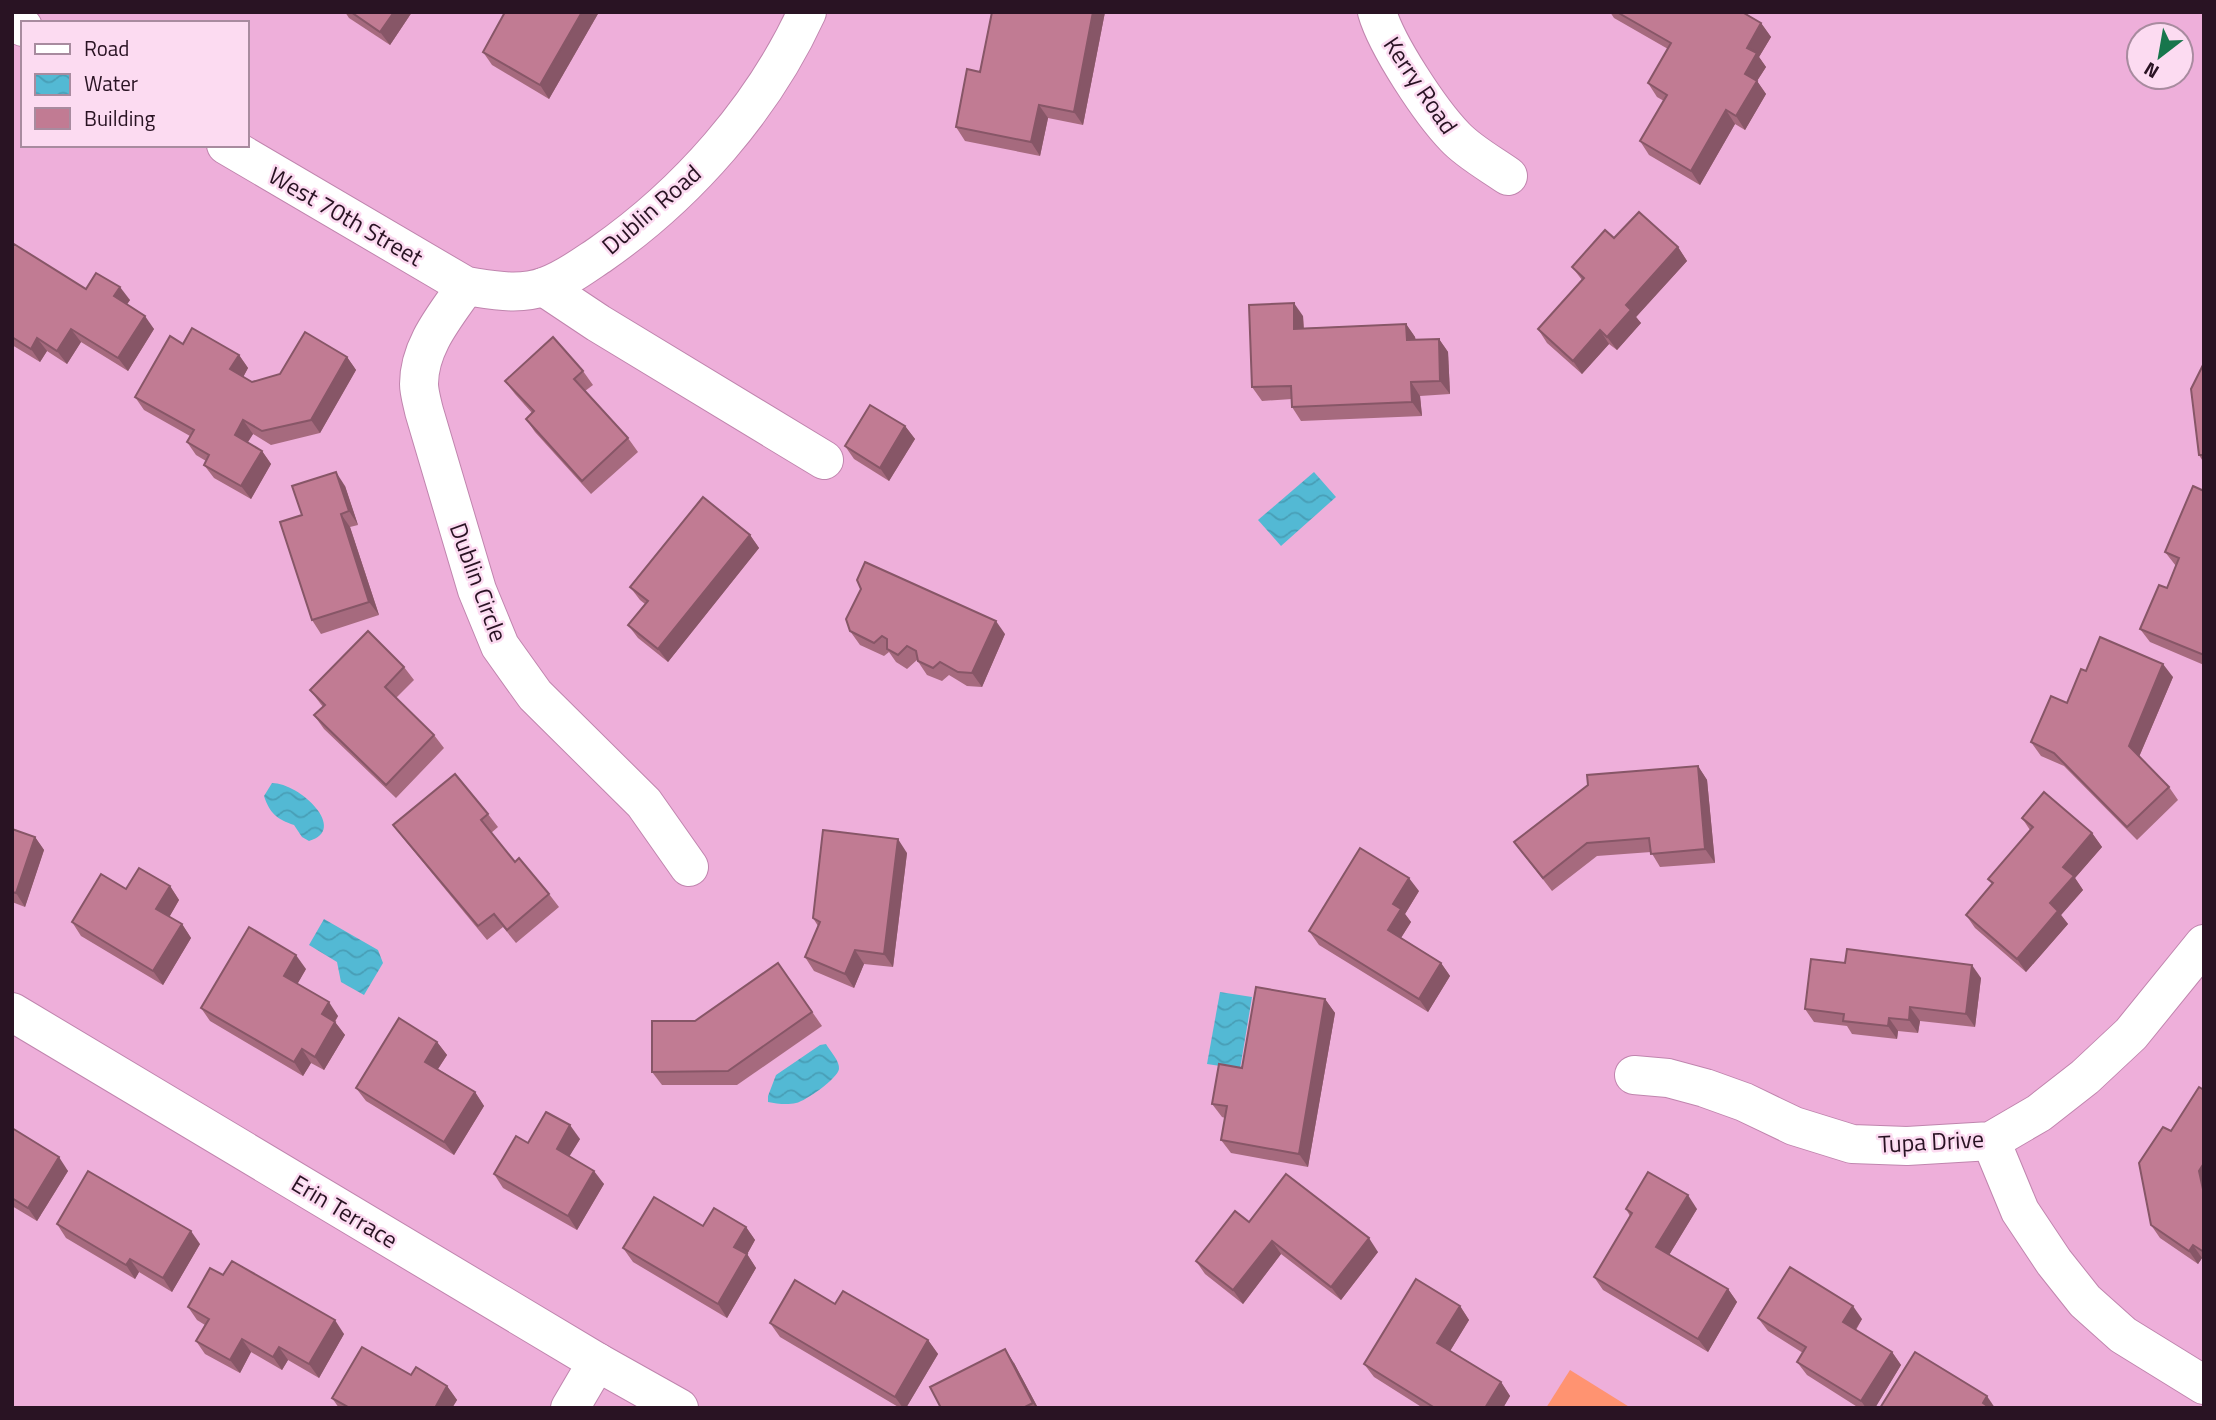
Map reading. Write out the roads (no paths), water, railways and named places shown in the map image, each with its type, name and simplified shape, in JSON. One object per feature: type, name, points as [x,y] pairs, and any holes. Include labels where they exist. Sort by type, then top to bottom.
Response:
[{"type":"street","name":"Dublin Road","points":[[467,286],[509,293],[544,287],[570,275],[631,233],[693,177],[761,94],[807,12]]},
{"type":"street","name":"Kerry Road","points":[[1377,12],[1380,25],[1414,82],[1456,138],[1508,176]]},
{"type":"street","name":"West 70th Street","points":[[229,147],[467,286]]},
{"type":"street","name":"Dublin Circle","points":[[467,286],[433,334],[423,359],[419,385],[424,411],[477,590],[500,646],[535,695],[644,803],[689,867]]},
{"type":"street","points":[[544,287],[824,460]]},
{"type":"street","name":"Tupa Drive","points":[[1634,1075],[1668,1077],[1705,1088],[1744,1102],[1794,1126],[1852,1144],[1907,1146],[1991,1141],[2039,1114],[2085,1077],[2131,1034],[2204,944]]},
{"type":"street","name":"Erin Terrace","points":[[12,1012],[597,1362],[679,1408]]},
{"type":"street","points":[[1991,1141],[2020,1211],[2054,1262],[2085,1301],[2123,1335],[2204,1385]]},
{"type":"street","points":[[570,1408],[597,1362]]},
{"type":"water","points":[[1314,472],[1336,497],[1281,546],[1258,520]]},
{"type":"water","points":[[272,783],[283,785],[307,798],[322,818],[324,827],[320,835],[309,841],[302,837],[294,825],[272,812],[264,796]]},
{"type":"water","points":[[324,919],[378,950],[383,963],[364,995],[341,982],[337,962],[309,945]]},
{"type":"water","points":[[1220,992],[1252,997],[1240,1069],[1207,1064]]},
{"type":"water","points":[[826,1044],[839,1066],[833,1078],[821,1089],[793,1104],[768,1102],[776,1075],[820,1045]]}]
